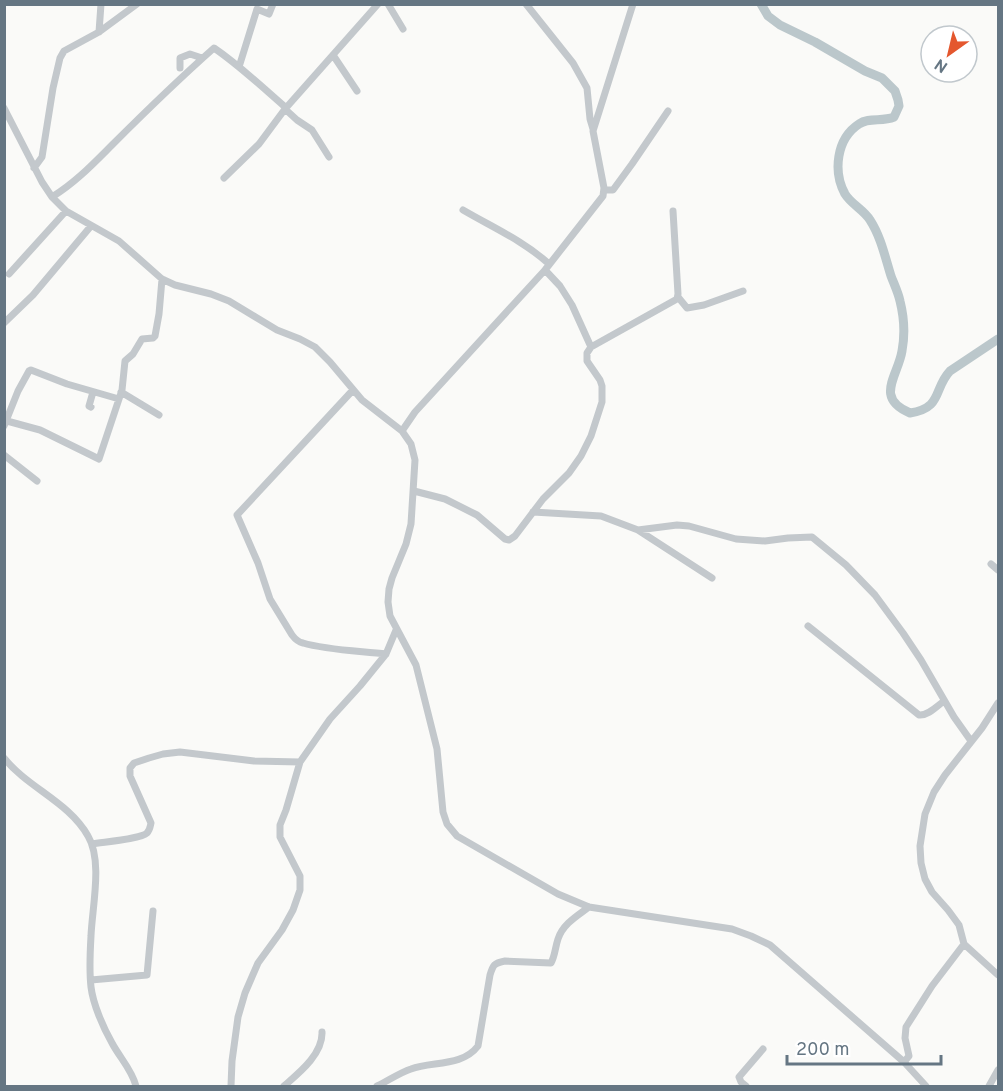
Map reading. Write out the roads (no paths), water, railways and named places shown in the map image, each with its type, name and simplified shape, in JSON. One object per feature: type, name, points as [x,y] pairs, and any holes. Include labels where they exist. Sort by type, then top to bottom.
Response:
[{"type":"street","points":[[99,32],[101,4]]},
{"type":"street","points":[[34,168],[42,157],[53,88],[60,58],[64,51],[99,32],[137,4]]},
{"type":"street","points":[[238,67],[257,9],[269,14],[273,4]]},
{"type":"street","points":[[224,178],[259,144],[285,109],[378,4]]},
{"type":"street","points":[[388,4],[404,29]]},
{"type":"street","points":[[402,431],[415,412],[547,267],[603,196],[604,190],[590,119],[587,88],[573,63],[526,4]]},
{"type":"street","points":[[593,131],[633,4]]},
{"type":"street","points":[[52,197],[70,186],[94,164],[150,107],[214,48],[284,106],[297,120],[312,130],[329,157]]},
{"type":"street","points":[[180,68],[180,57],[190,54],[202,58]]},
{"type":"street","points":[[333,55],[357,91]]},
{"type":"street","points":[[4,108],[34,168],[52,197],[66,211],[124,245],[162,279],[229,301],[277,330],[315,347],[362,400],[402,431],[411,444],[415,460],[411,524],[389,590],[388,602],[390,616],[396,630],[416,665],[437,749],[443,812],[447,824],[457,836],[558,894],[589,907],[732,929],[770,945],[904,1062],[926,1086]]},
{"type":"street","points":[[604,190],[613,190],[669,111]]},
{"type":"street","points":[[463,210],[538,254],[566,296],[591,347]]},
{"type":"street","points":[[9,274],[66,211]]},
{"type":"street","points":[[673,211],[678,297],[687,308],[704,305],[743,291]]},
{"type":"street","points":[[4,323],[33,295],[91,226]]},
{"type":"street","points":[[159,415],[120,396],[93,392],[30,370],[18,391],[6,424],[40,430],[99,459],[120,396],[125,361],[134,354],[142,339],[155,336],[162,279]]},
{"type":"street","points":[[414,491],[445,500],[477,515],[508,540],[515,536],[543,499],[569,473],[591,436],[602,402],[602,386],[587,361],[586,357],[591,347],[673,302],[678,297]]},
{"type":"street","points":[[353,390],[237,515],[258,562],[270,599],[291,635],[303,643],[386,654]]},
{"type":"street","points":[[91,407],[89,406],[93,392]]},
{"type":"street","points":[[4,455],[37,481]]},
{"type":"street","points":[[533,512],[601,516],[638,530],[712,578]]},
{"type":"street","points":[[638,530],[677,525],[736,539],[765,541],[788,537],[813,537],[846,565],[875,595],[909,642],[971,741]]},
{"type":"street","points":[[991,564],[999,570]]},
{"type":"street","points":[[808,626],[919,715],[927,714],[944,701]]},
{"type":"street","points":[[231,1086],[238,1017],[245,993],[258,963],[282,930],[293,910],[300,890],[300,876],[280,837],[280,825],[300,762],[334,713],[386,654],[396,630]]},
{"type":"street","points":[[999,703],[934,792],[925,814],[920,846],[925,879],[932,892],[959,925],[964,944],[999,975]]},
{"type":"street","points":[[92,844],[134,838],[145,835],[149,830],[151,823],[130,776],[130,768],[135,763],[163,754],[180,752],[254,761],[300,762]]},
{"type":"street","points":[[4,758],[19,774],[70,814],[92,844],[95,856],[91,936],[92,989],[101,1021],[112,1043],[132,1073],[136,1086]]},
{"type":"street","points":[[377,1086],[412,1068],[450,1061],[468,1056],[474,1051],[477,1046],[493,966],[505,961],[551,963],[563,927],[589,907]]},
{"type":"street","points":[[91,980],[147,975],[153,911]]},
{"type":"street","points":[[904,1062],[909,1056],[905,1038],[906,1027],[932,986],[964,944]]},
{"type":"street","points":[[284,1086],[309,1064],[316,1053],[322,1032]]},
{"type":"street","points":[[746,1086],[739,1077],[763,1049]]},
{"type":"street","points":[[989,1086],[999,1070]]},
{"type":"waterway","points":[[761,4],[768,16],[780,25],[882,78],[895,91],[899,106],[894,117],[863,122],[851,130],[841,147],[838,166],[845,194],[867,216],[877,233],[900,301],[904,339],[891,386],[893,400],[899,407],[910,413],[928,407],[950,371],[998,339]]}]
